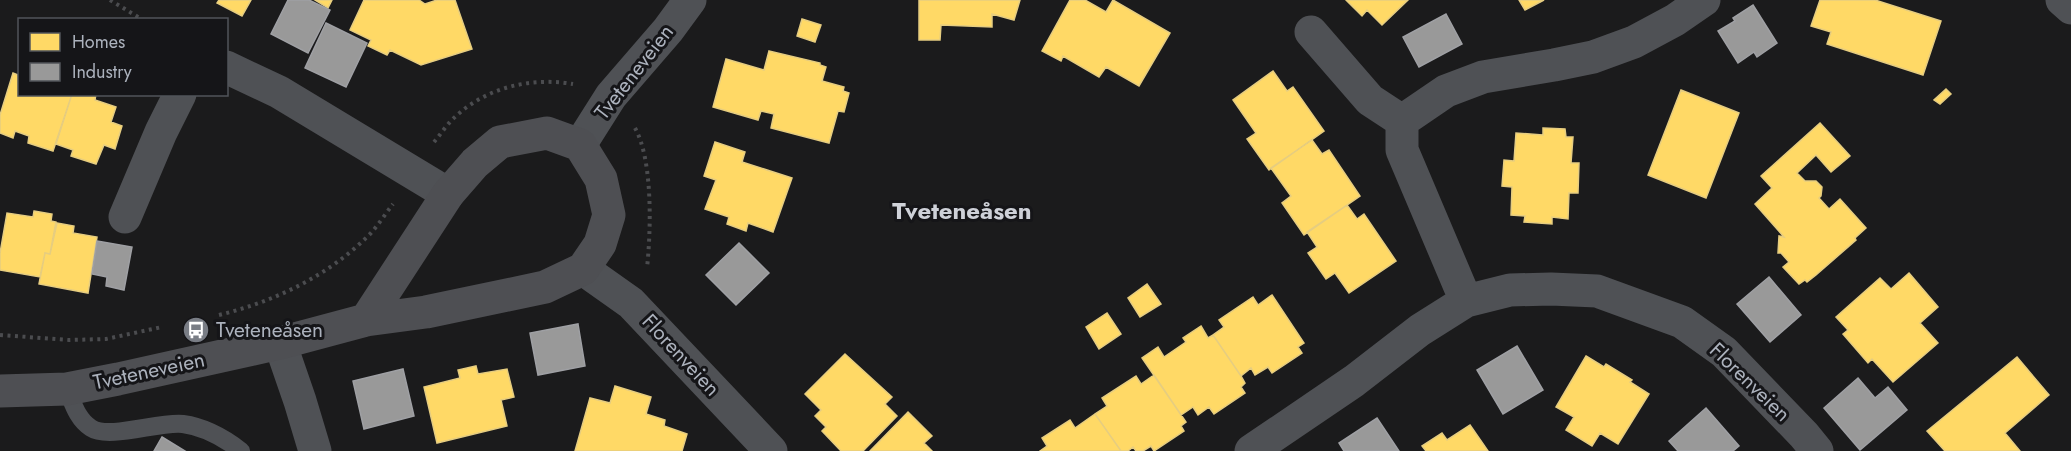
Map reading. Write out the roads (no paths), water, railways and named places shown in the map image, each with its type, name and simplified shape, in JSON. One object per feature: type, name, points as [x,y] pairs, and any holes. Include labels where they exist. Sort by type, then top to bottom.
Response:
[{"type":"street","name":"Tveteneveien","points":[[580,145],[611,96],[668,30],[690,0]]},
{"type":"street","points":[[1402,121],[1446,91],[1483,77],[1593,57],[1634,42],[1675,20],[1704,0]]},
{"type":"street","points":[[2062,0],[2071,8]]},
{"type":"street","points":[[1311,32],[1370,100],[1402,121]]},
{"type":"street","points":[[228,68],[279,92],[448,194]]},
{"type":"street","points":[[125,217],[179,96]]},
{"type":"street","points":[[1402,121],[1402,150],[1466,301]]},
{"type":"street","points":[[366,320],[448,194],[475,163],[500,142],[547,133],[580,145],[601,179],[609,215],[600,244],[583,269]]},
{"type":"street","name":"Tveteneveien","points":[[0,391],[67,388],[280,343],[366,320],[426,312],[545,287],[583,269]]},
{"type":"street","name":"Florenveien","points":[[583,269],[631,303],[771,451]]},
{"type":"street","name":"Florenveien","points":[[1251,451],[1354,381],[1420,330],[1466,301],[1510,290],[1597,291],[1682,322],[1724,352],[1817,451]]},
{"type":"street","points":[[280,343],[315,451]]},
{"type":"lane","points":[[67,388],[80,418],[92,429],[111,432],[180,424],[204,429],[227,440],[241,451]]},
{"type":"place","name":"Tveteneåsen","points":[[196,330]]},
{"type":"district","name":"Tveteneåsen","points":[[962,210]]}]
